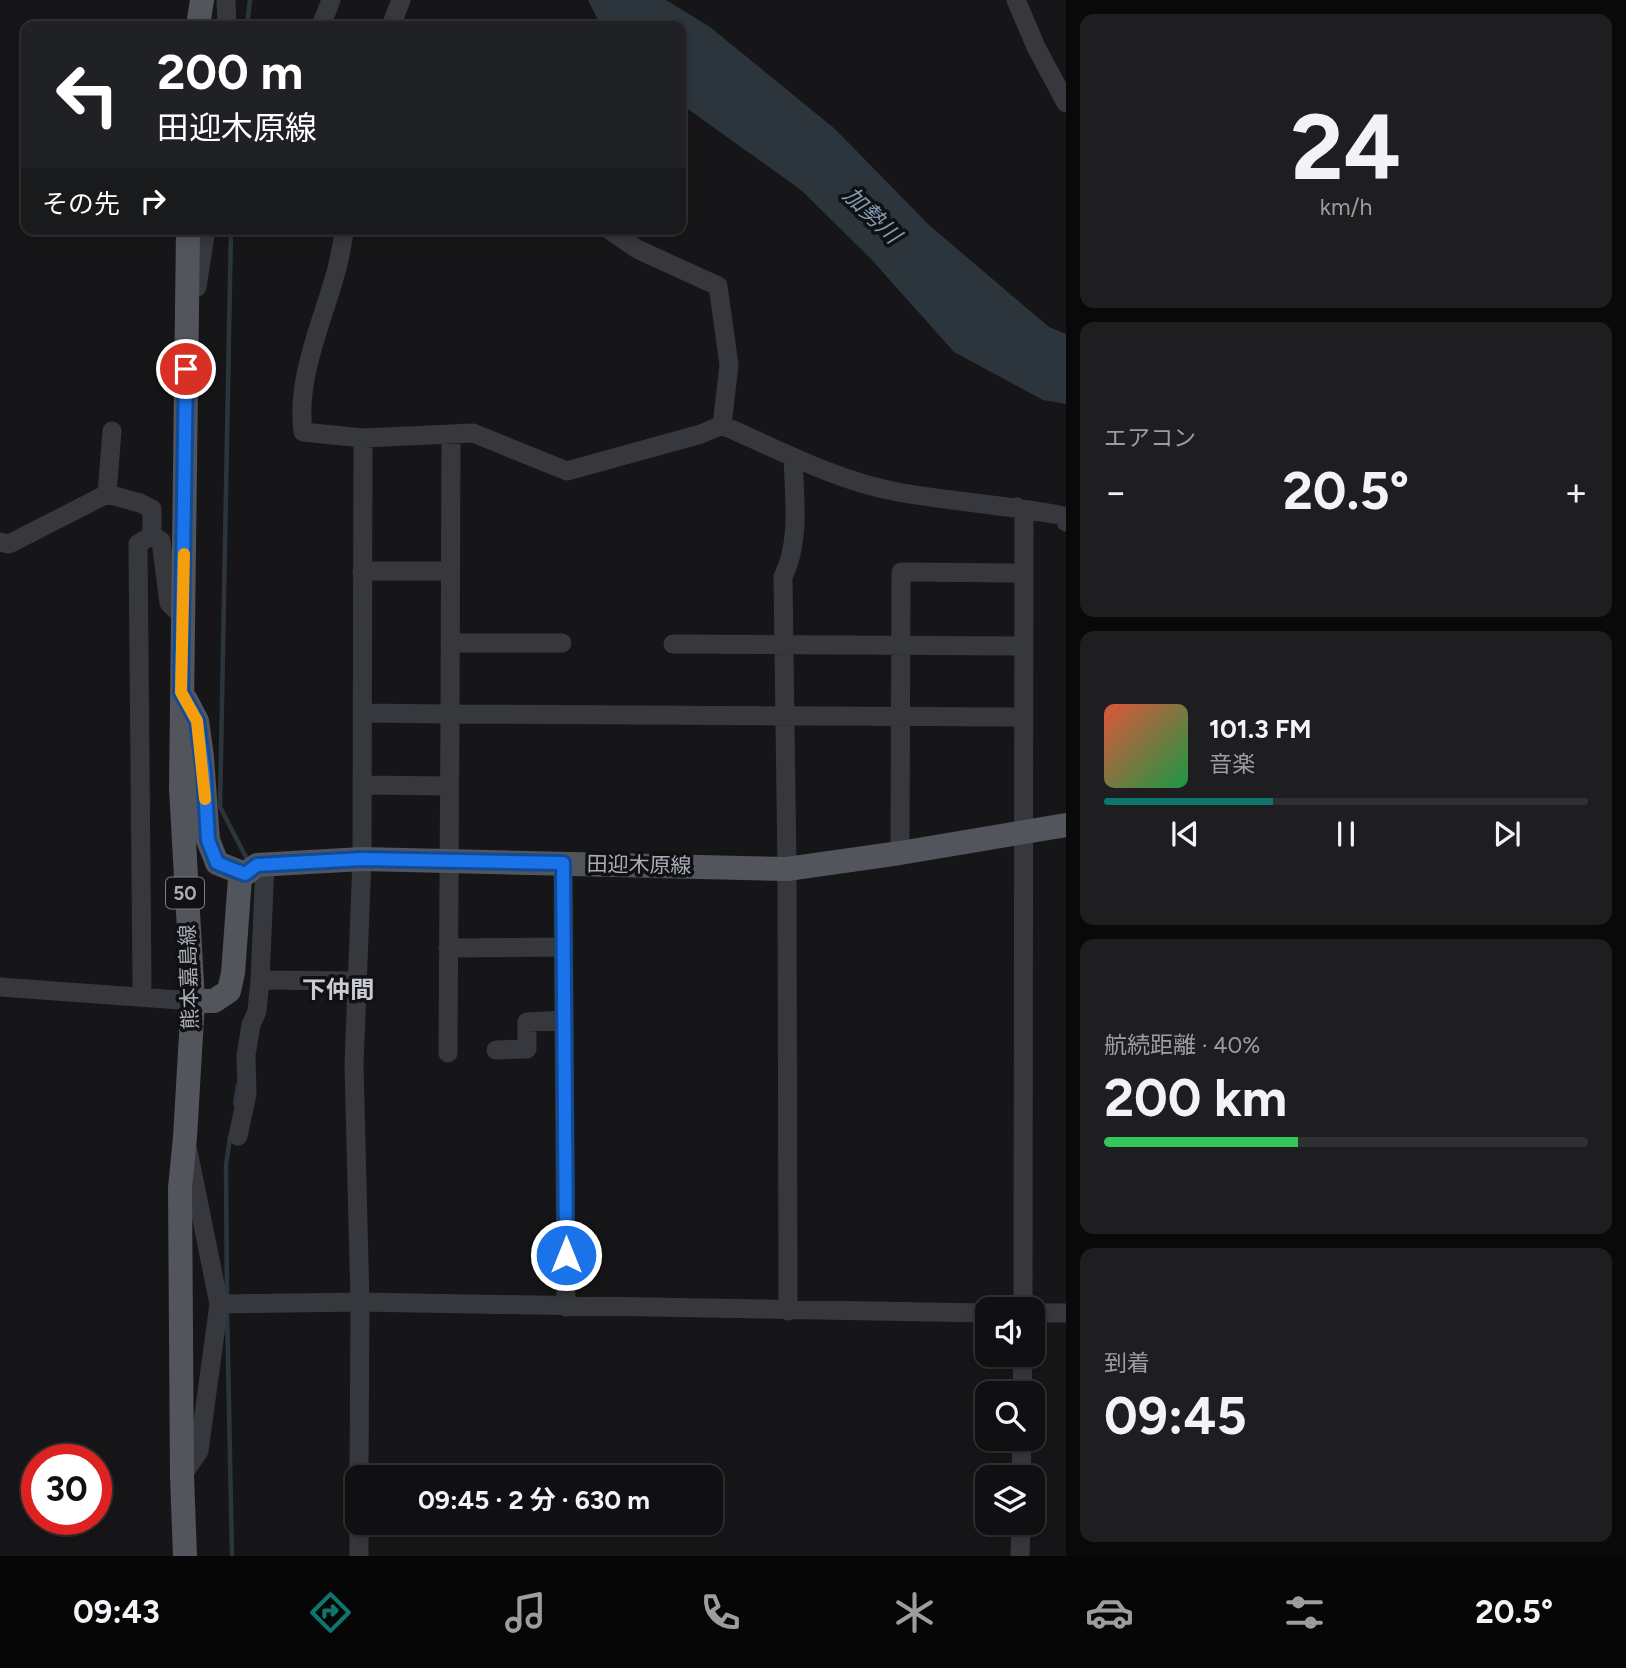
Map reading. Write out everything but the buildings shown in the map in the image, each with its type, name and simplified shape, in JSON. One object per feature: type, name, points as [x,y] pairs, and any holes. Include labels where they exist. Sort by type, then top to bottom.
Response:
[{"type":"main road","points":[[199,21],[202,0]]},
{"type":"main road","name":"熊本嘉島線","points":[[185,1556],[180,1188],[186,1137],[181,692],[188,235]]},
{"type":"main road","points":[[181,692],[197,721],[208,840],[217,863],[256,868]]},
{"type":"main road","name":"田迎木原線","points":[[256,868],[362,859],[787,869],[1066,825]]},
{"type":"main road","points":[[184,1000],[214,1001],[229,991],[233,973],[240,878],[256,868]]},
{"type":"street","points":[[226,0],[227,21]]},
{"type":"street","points":[[323,21],[331,0]]},
{"type":"street","points":[[393,21],[401,0]]},
{"type":"street","points":[[1016,0],[1036,47],[1066,103]]},
{"type":"street","points":[[186,321],[196,295],[205,235]]},
{"type":"street","points":[[344,235],[306,380],[303,432],[363,438],[473,433],[568,471],[701,434],[722,425],[839,475],[897,491],[1063,516],[1066,522]]},
{"type":"street","points":[[617,235],[637,249],[718,286],[729,365],[722,425]]},
{"type":"street","points":[[107,494],[112,431]]},
{"type":"street","points":[[448,1054],[451,436]]},
{"type":"street","points":[[359,1465],[360,1302],[354,1065],[362,859],[363,438]]},
{"type":"street","points":[[788,1311],[783,577],[794,543],[793,457]]},
{"type":"street","points":[[0,542],[9,544],[107,494],[140,502],[152,509],[152,535]]},
{"type":"street","points":[[1017,507],[1024,516],[1023,1297]]},
{"type":"street","points":[[152,535],[161,541],[169,603],[183,616]]},
{"type":"street","points":[[142,985],[138,544],[152,535]]},
{"type":"street","points":[[362,571],[450,571]]},
{"type":"street","points":[[900,853],[901,572],[1023,573]]},
{"type":"street","points":[[450,643],[562,643]]},
{"type":"street","points":[[673,644],[1023,646]]},
{"type":"street","points":[[362,713],[1023,717]]},
{"type":"street","points":[[362,785],[449,786]]},
{"type":"street","points":[[563,863],[566,1307]]},
{"type":"street","points":[[237,1136],[247,1094],[246,1055],[251,1025],[257,1011],[260,980],[256,868]]},
{"type":"street","points":[[448,948],[564,947]]},
{"type":"street","points":[[260,980],[357,981]]},
{"type":"street","points":[[0,987],[184,1000]]},
{"type":"street","points":[[496,1050],[527,1049],[527,1021],[564,1020]]},
{"type":"street","points":[[182,1476],[199,1451],[219,1304],[186,1137]]},
{"type":"street","points":[[219,1304],[360,1302],[975,1313]]},
{"type":"street","points":[[1045,1313],[1066,1314]]},
{"type":"street","points":[[359,1535],[359,1556]]},
{"type":"street","points":[[1020,1556],[1021,1535]]},
{"type":"water","name":"加勢川","points":[[588,0],[666,0],[710,27],[835,129],[929,225],[1049,327],[1066,334],[1066,404],[1043,400],[954,352],[871,259],[801,190],[686,108],[686,21],[598,21]]},
{"type":"waterway","points":[[248,21],[250,0]]},
{"type":"waterway","points":[[231,235],[220,807],[248,861]]},
{"type":"waterway","points":[[235,1104],[238,1085]]},
{"type":"waterway","points":[[227,1300],[226,1165],[230,1137]]},
{"type":"waterway","points":[[227,1308],[232,1556]]},
{"type":"slow traffic","points":[[184,554],[181,692],[197,721],[205,799]]},
{"type":"district","name":"下仲間","points":[[338,990]]},
{"type":"route","points":[[186,369],[181,692],[197,721],[204,773],[208,840],[217,863],[245,874],[257,865],[362,859],[563,863],[566,1255]]}]
